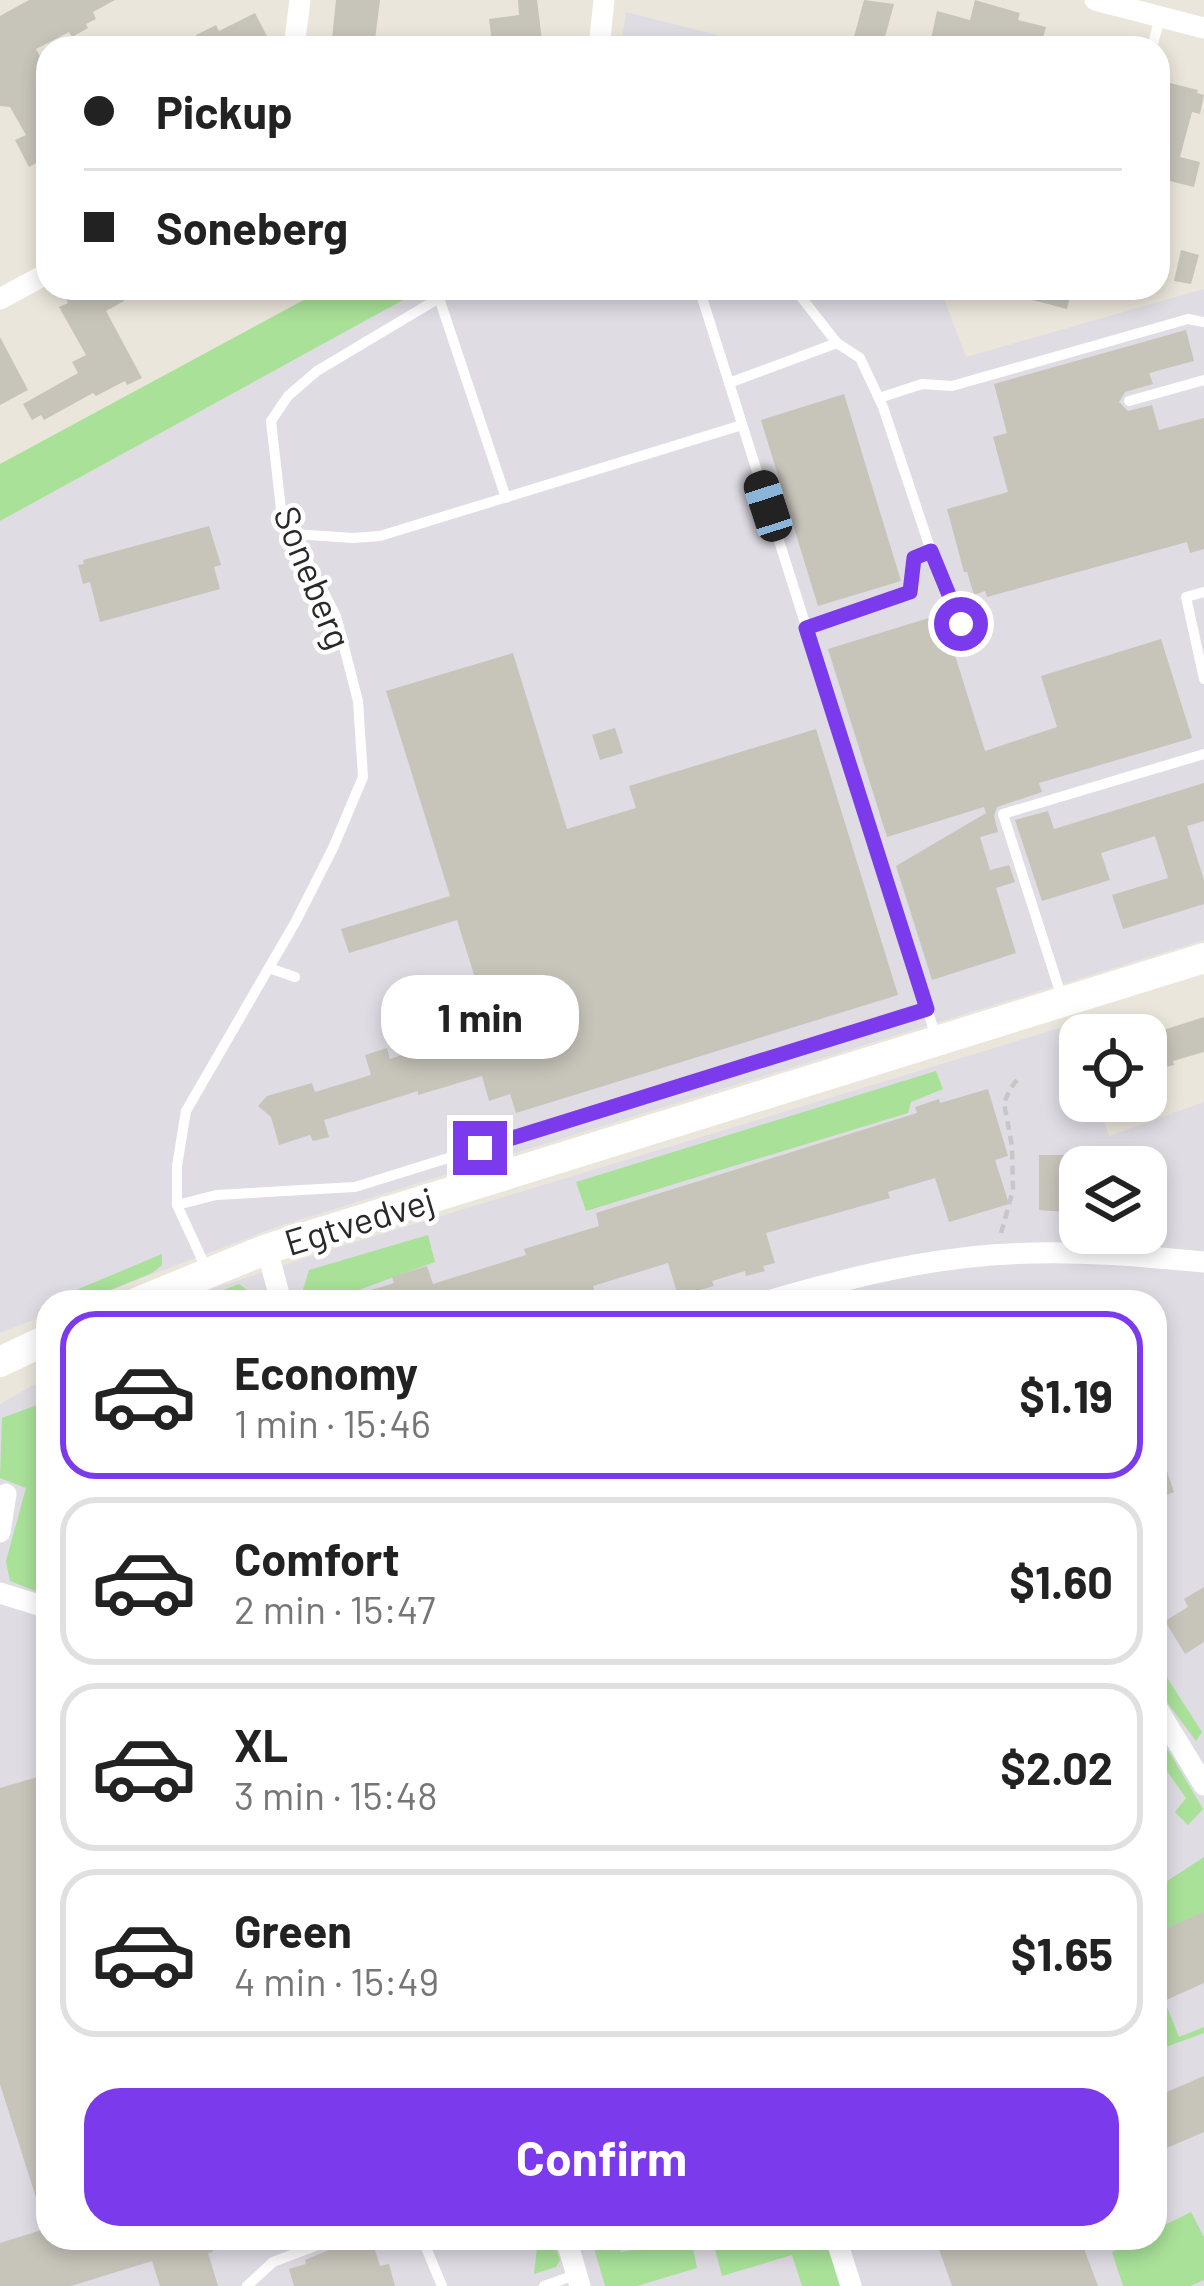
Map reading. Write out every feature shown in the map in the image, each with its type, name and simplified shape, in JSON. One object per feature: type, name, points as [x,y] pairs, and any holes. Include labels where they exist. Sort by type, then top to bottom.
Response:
[{"type":"street","points":[[296,36],[300,0]]},
{"type":"street","points":[[600,36],[604,0]]},
{"type":"street","points":[[1095,0],[1204,28]]},
{"type":"street","points":[[0,299],[36,280]]},
{"type":"street","name":"Egtvedvej","points":[[167,1290],[267,1249],[1204,958]]},
{"type":"street","points":[[267,1249],[278,1290]]},
{"type":"street","points":[[806,1290],[920,1264],[993,1256],[1122,1254],[1204,1262]]},
{"type":"street","points":[[0,1361],[36,1344]]},
{"type":"street","points":[[0,1532],[6,1495]]},
{"type":"street","points":[[0,1593],[36,1604]]},
{"type":"street","points":[[1167,1725],[1204,1785]]},
{"type":"street","points":[[570,2250],[579,2280]]},
{"type":"street","points":[[840,2250],[851,2286]]},
{"type":"lane","points":[[1155,36],[1160,16]]},
{"type":"lane","name":"Soneberg","points":[[208,1273],[177,1205],[177,1166],[186,1111],[323,866],[364,777],[358,701],[336,616],[281,508],[271,421],[317,370],[436,300]]},
{"type":"lane","points":[[440,300],[506,498]]},
{"type":"lane","points":[[703,300],[937,1040]]},
{"type":"lane","points":[[803,300],[837,343],[860,358],[961,624]]},
{"type":"lane","points":[[879,398],[922,384],[952,386],[1188,319],[1204,322]]},
{"type":"lane","points":[[729,383],[837,343]]},
{"type":"lane","points":[[1129,401],[1204,380]]},
{"type":"lane","points":[[294,534],[380,536],[742,425]]},
{"type":"lane","points":[[806,628],[910,592],[914,558],[931,551]]},
{"type":"lane","points":[[1204,592],[1186,597],[1204,679]]},
{"type":"lane","points":[[1064,1001],[1003,814],[1204,754]]},
{"type":"lane","points":[[268,968],[295,977]]},
{"type":"lane","points":[[177,1205],[216,1195],[355,1186],[927,1009]]},
{"type":"lane","points":[[598,1111],[610,1142]]},
{"type":"lane","points":[[247,2286],[273,2262],[304,2250]]},
{"type":"lane","points":[[427,2250],[442,2286]]},
{"type":"lane","points":[[544,2286],[579,2280]]},
{"type":"path","points":[[993,1256],[1012,1190],[1012,1146],[1004,1103],[1020,1076]]},
{"type":"shaded area","points":[[626,12],[722,36],[623,36]]},
{"type":"shaded area","points":[[1204,289],[1204,940],[276,1227],[111,1290],[36,1290],[36,1319],[0,1333],[0,521],[403,300],[945,300],[966,357]]},
{"type":"shaded area","points":[[1059,1028],[1059,1122],[1105,1122],[1109,1136],[1148,1122],[1167,1122],[1167,1115],[1204,1102],[1204,2286],[0,2286],[0,1404],[36,1384],[36,2250],[1167,2250],[1167,1290],[210,1290]]},
{"type":"green space","points":[[304,300],[403,300],[0,521],[0,464]]},
{"type":"green space","points":[[936,1071],[943,1089],[911,1102],[908,1113],[586,1211],[576,1182]]},
{"type":"green space","points":[[428,1235],[435,1262],[359,1290],[303,1290],[309,1270]]},
{"type":"green space","points":[[162,1254],[162,1265],[152,1273],[110,1290],[76,1290]]},
{"type":"green space","points":[[36,1405],[36,1591],[10,1581],[6,1561],[26,1488],[0,1478],[2,1418]]},
{"type":"green space","points":[[1167,1678],[1202,1732],[1196,1741],[1167,1702]]},
{"type":"green space","points":[[1167,1748],[1203,1809],[1188,1825],[1175,1812],[1186,1798],[1167,1771]]},
{"type":"green space","points":[[1204,1857],[1204,1913],[1167,1928],[1167,1881]]},
{"type":"green space","points":[[1167,2007],[1179,2037],[1204,2027],[1204,2033],[1167,2047]]},
{"type":"green space","points":[[1191,2212],[1204,2237],[1204,2280],[1190,2286],[1123,2286],[1112,2252],[1167,2250],[1167,2224]]},
{"type":"green space","points":[[537,2250],[556,2250],[560,2260],[556,2267],[534,2274]]},
{"type":"green space","points":[[594,2250],[693,2250],[697,2268],[637,2286],[605,2286]]},
{"type":"green space","points":[[715,2250],[828,2250],[841,2286],[802,2286],[792,2255],[722,2276]]},
{"type":"building","points":[[29,0],[115,0],[93,12],[96,19],[74,36],[69,32],[36,36],[36,163],[29,167],[15,140],[26,135],[10,107],[0,106],[0,16]]},
{"type":"building","points":[[336,0],[380,0],[376,36],[332,36]]},
{"type":"building","points":[[518,0],[537,0],[542,36],[491,36],[489,19],[519,15]]},
{"type":"building","points":[[864,0],[894,4],[885,36],[854,36]]},
{"type":"building","points":[[975,0],[1020,13],[1018,20],[1046,27],[1043,36],[932,36],[937,11],[970,20]]},
{"type":"building","points":[[255,13],[267,36],[196,35],[216,25],[219,31]]},
{"type":"building","points":[[1170,83],[1204,95],[1200,114],[1192,112],[1180,157],[1200,162],[1194,187],[1170,181]]},
{"type":"building","points":[[1181,250],[1199,255],[1191,284],[1174,281]]},
{"type":"building","points":[[123,300],[106,311],[142,378],[96,396],[93,393],[44,420],[41,415],[32,420],[23,404],[78,373],[72,362],[86,355],[59,307]]},
{"type":"building","points":[[1032,300],[1069,300],[1067,309]]},
{"type":"building","points":[[1186,330],[1194,361],[1149,373],[1153,384],[1125,392],[1119,402],[1128,411],[1152,405],[1159,430],[1204,418],[1204,549],[1190,553],[1187,542],[987,597],[985,591],[974,595],[947,509],[1008,492],[993,437],[1007,433],[994,384]]},
{"type":"building","points":[[0,337],[28,390],[0,405]]},
{"type":"building","points":[[844,394],[901,581],[818,606],[761,420]]},
{"type":"building","points":[[209,526],[221,565],[214,567],[220,589],[100,622],[90,582],[83,584],[78,565],[83,560]]},
{"type":"building","points":[[942,614],[985,751],[1057,727],[1041,676],[1161,639],[1192,738],[1039,783],[1042,792],[997,807],[998,832],[980,837],[990,870],[1009,865],[1015,882],[996,888],[1016,953],[932,980],[896,866],[986,813],[984,807],[887,837],[828,649]]},
{"type":"building","points":[[513,653],[567,829],[636,808],[629,786],[816,729],[898,995],[516,1113],[510,1094],[489,1101],[482,1076],[324,1120],[329,1137],[313,1141],[310,1135],[279,1145],[271,1117],[258,1106],[267,1096],[312,1083],[315,1092],[371,1075],[365,1055],[387,1048],[390,1059],[490,1026],[457,920],[349,953],[341,929],[450,896],[386,691]]},
{"type":"building","points":[[615,728],[623,753],[600,760],[592,735]]},
{"type":"building","points":[[1204,783],[1204,821],[1187,826],[1204,880],[1204,904],[1123,929],[1112,895],[1168,878],[1155,836],[1101,853],[1110,880],[1042,901],[1015,820],[1048,811],[1054,829]]},
{"type":"building","points":[[1204,1017],[1204,1052],[1167,1067],[1167,1029]]},
{"type":"building","points":[[988,1089],[1008,1156],[995,1160],[1009,1204],[949,1222],[935,1178],[888,1192],[890,1198],[766,1233],[775,1263],[763,1266],[765,1271],[746,1276],[745,1271],[712,1281],[714,1286],[700,1290],[676,1290],[668,1263],[593,1286],[594,1290],[372,1290],[394,1283],[392,1277],[427,1266],[433,1284],[526,1255],[524,1249],[599,1226],[596,1213],[917,1113],[915,1107],[939,1099],[940,1103]]},
{"type":"building","points":[[1039,1155],[1059,1155],[1059,1211],[1039,1210]]},
{"type":"building","points":[[1204,1587],[1204,1642],[1185,1654],[1167,1624],[1188,1607],[1184,1599]]},
{"type":"building","points":[[36,1778],[36,2198],[0,2084],[0,1788]]},
{"type":"building","points":[[1204,1912],[1204,1983],[1167,2000],[1167,1928]]},
{"type":"building","points":[[1204,2076],[1204,2132],[1167,2148],[1167,2092]]},
{"type":"building","points":[[36,2232],[36,2250],[212,2250],[208,2253],[218,2286],[160,2286],[152,2261],[71,2286],[0,2286],[0,2243]]},
{"type":"building","points":[[329,2250],[375,2250],[380,2266],[389,2264],[395,2286],[294,2286],[289,2269],[306,2264],[305,2260]]},
{"type":"building","points":[[939,2250],[1084,2250],[1098,2286],[952,2286]]},
{"type":"route","points":[[480,1148],[927,1009],[806,628],[910,592],[914,558],[931,551],[961,624]]}]
